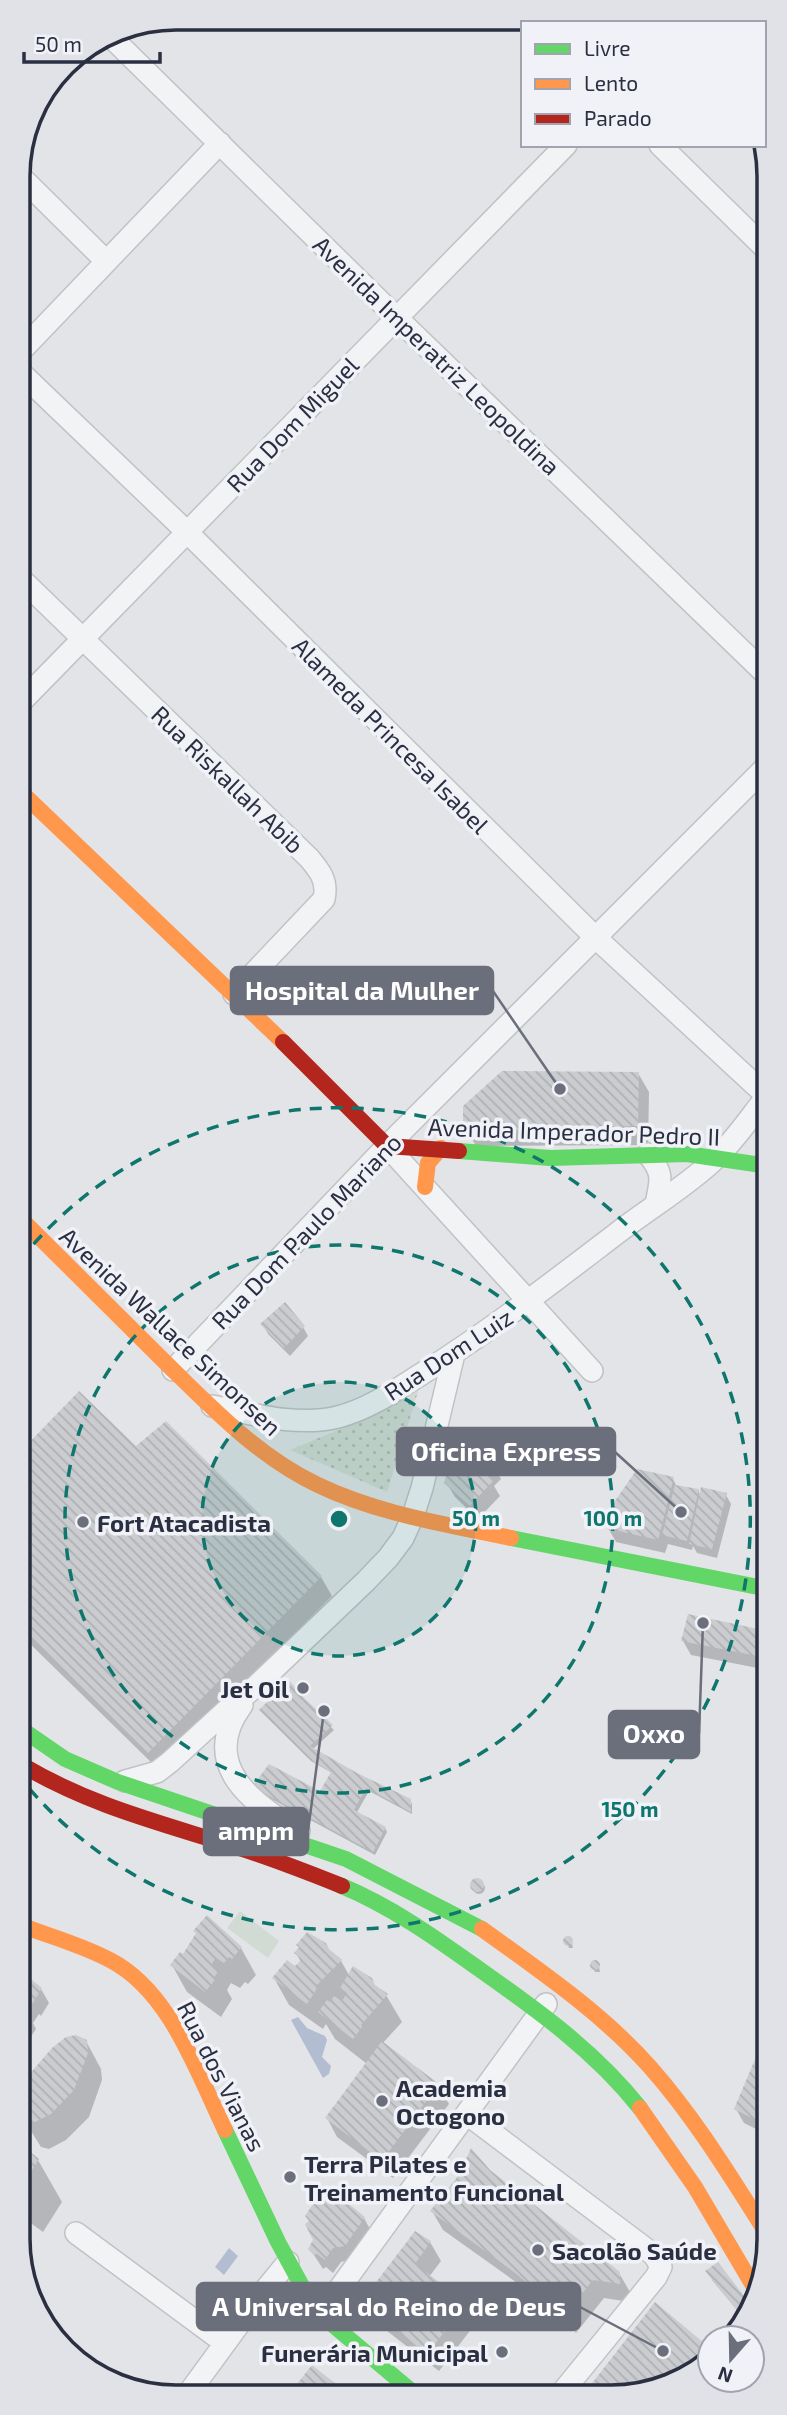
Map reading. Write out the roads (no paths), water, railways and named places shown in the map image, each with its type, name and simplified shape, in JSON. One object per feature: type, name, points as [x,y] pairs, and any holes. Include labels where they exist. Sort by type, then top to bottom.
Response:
[{"type":"street","name":"Avenida Imperatriz Leopoldina","points":[[117,42],[757,664]]},
{"type":"street","points":[[30,341],[220,144]]},
{"type":"street","name":"Rua Dom Miguel","points":[[30,693],[564,147]]},
{"type":"street","points":[[662,147],[757,240]]},
{"type":"street","points":[[30,186],[106,261]]},
{"type":"street","name":"Alameda Princesa Isabel","points":[[30,382],[187,532],[596,938],[757,1087]]},
{"type":"street","name":"Rua Riskallah Abib","points":[[30,588],[322,873],[327,888],[324,899],[234,994]]},
{"type":"street","name":"Rua Dom Paulo Mariano","points":[[173,1370],[387,1146],[757,776]]},
{"type":"street","points":[[30,800],[234,994],[387,1146],[592,1371]]},
{"type":"street","name":"Rua Dom Luiz","points":[[210,1405],[294,1420],[335,1417],[374,1402],[454,1354],[697,1176],[717,1158],[757,1108]]},
{"type":"street","name":"Avenida Imperador Pedro II","points":[[387,1146],[550,1158],[648,1153],[717,1158],[757,1164]]},
{"type":"street","points":[[425,1187],[428,1163],[441,1148]]},
{"type":"street","points":[[648,1153],[661,1175],[656,1204]]},
{"type":"street","name":"Avenida Wallace Simonsen","points":[[30,1228],[173,1370],[252,1442],[292,1471],[331,1491],[365,1505],[413,1516],[640,1565],[757,1587]]},
{"type":"street","points":[[118,1782],[157,1772],[255,1688],[366,1581],[403,1538],[422,1488],[454,1354]]},
{"type":"street","points":[[255,1688],[228,1727],[224,1753],[227,1766],[240,1786],[257,1803],[288,1825],[477,1925],[560,1985],[620,2037],[669,2088],[736,2181],[757,2217]]},
{"type":"street","points":[[30,1735],[65,1759],[118,1782],[346,1858]]},
{"type":"street","points":[[30,1770],[70,1793],[100,1806],[268,1858],[382,1904],[416,1924],[540,2013],[608,2072],[648,2119],[704,2203],[751,2281]]},
{"type":"street","name":"Rua dos Vianas","points":[[30,1929],[109,1959],[125,1969],[159,2002],[180,2035],[288,2262],[321,2314],[403,2385]]},
{"type":"street","points":[[321,2314],[560,1985]]},
{"type":"street","points":[[467,2114],[654,2255],[661,2267],[656,2277],[568,2385]]},
{"type":"street","points":[[76,2233],[225,2343]]},
{"type":"street","points":[[195,2385],[288,2262]]},
{"type":"water","points":[[298,2017],[307,2028],[325,2036],[327,2040],[322,2057],[331,2066],[329,2074],[323,2078],[291,2020]]},
{"type":"water","points":[[229,2248],[238,2256],[224,2275],[215,2267]]},
{"type":"place","name":"Hospital da Mulher","points":[[560,1089]]},
{"type":"place","name":"Oficina Express","points":[[681,1512]]},
{"type":"place","name":"Fort Atacadista","points":[[83,1522]]},
{"type":"place","name":"Oxxo","points":[[703,1623]]},
{"type":"place","name":"Jet Oil","points":[[303,1688]]},
{"type":"place","name":"ampm","points":[[324,1711]]},
{"type":"place","name":"Academia Octogono","points":[[382,2101]]},
{"type":"place","name":"Terra Pilates e Treinamento Funcional","points":[[290,2177]]},
{"type":"place","name":"Sacolão Saúde","points":[[538,2250]]},
{"type":"place","name":"A Universal do Reino de Deus","points":[[663,2351]]},
{"type":"place","name":"Funerária Municipal","points":[[502,2352]]}]
